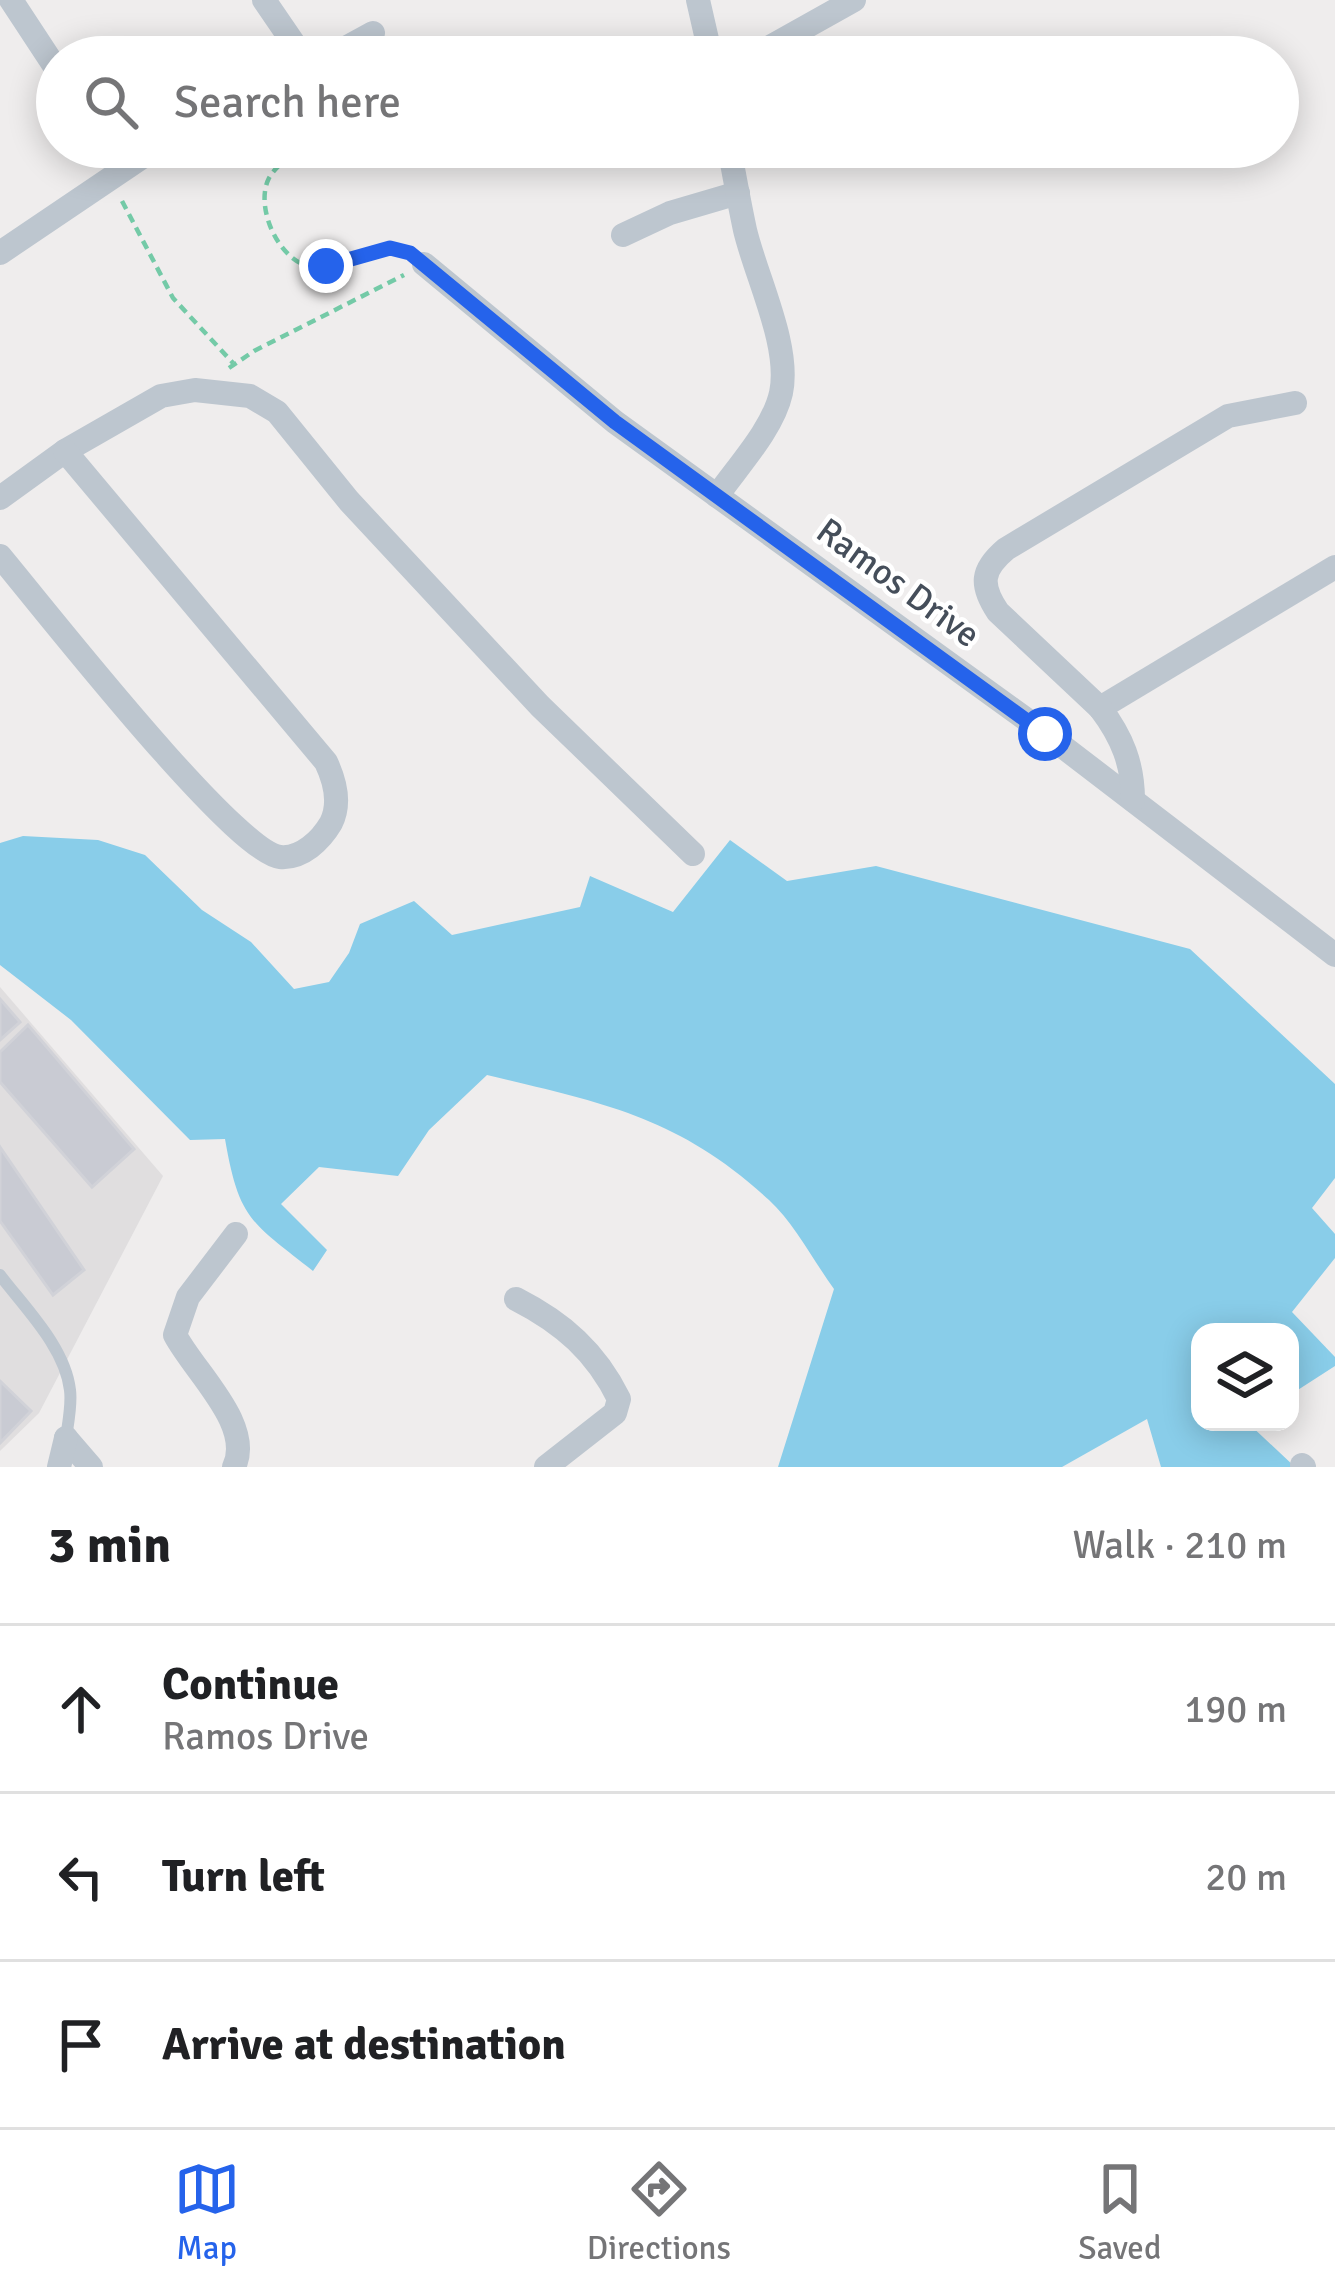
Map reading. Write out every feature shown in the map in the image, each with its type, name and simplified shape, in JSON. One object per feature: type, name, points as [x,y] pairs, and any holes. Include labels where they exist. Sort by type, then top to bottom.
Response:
[{"type":"street","points":[[11,0],[36,38]]},
{"type":"street","points":[[265,0],[289,36]]},
{"type":"street","points":[[698,0],[706,36]]},
{"type":"street","points":[[790,36],[854,0]]},
{"type":"street","points":[[368,36],[373,33]]},
{"type":"street","points":[[0,254],[108,168]]},
{"type":"street","points":[[717,496],[767,423],[780,398],[783,376],[733,168]]},
{"type":"street","points":[[623,235],[670,213],[738,193]]},
{"type":"street","name":"Ramos Drive","points":[[424,264],[615,422],[1133,800],[1335,955]]},
{"type":"street","points":[[0,498],[65,451],[161,397],[195,390],[250,396],[277,412],[350,501],[540,706],[693,854]]},
{"type":"street","points":[[1133,800],[1129,760],[1100,708],[998,612],[983,582],[990,562],[1228,416],[1295,403]]},
{"type":"street","points":[[0,556],[202,796],[242,836],[262,851],[281,857],[298,855],[320,839],[334,818],[337,795],[326,761],[65,451]]},
{"type":"street","points":[[1100,708],[1335,566]]},
{"type":"street","points":[[234,1467],[241,1446],[235,1426],[175,1335],[188,1297],[236,1234]]},
{"type":"street","points":[[516,1300],[577,1338],[599,1361],[620,1399],[614,1413],[546,1467]]},
{"type":"street","points":[[58,1467],[66,1438]]},
{"type":"street","points":[[66,1438],[91,1467]]},
{"type":"lane","points":[[0,1275],[50,1340],[63,1366],[70,1390],[66,1438]]},
{"type":"path","points":[[115,168],[172,298],[233,363]]},
{"type":"path","points":[[221,390],[233,363],[424,264],[410,253],[390,248],[326,266],[308,267],[294,259],[267,214],[265,188],[278,168]]},
{"type":"shaded area","points":[[0,987],[163,1176],[39,1413],[0,1451]]},
{"type":"water","points":[[23,836],[98,840],[145,855],[202,910],[251,942],[294,989],[329,982],[349,953],[360,924],[414,901],[452,935],[580,907],[590,876],[673,912],[730,840],[787,881],[876,866],[1190,949],[1335,1084],[1335,1178],[1312,1208],[1335,1234],[1335,1258],[1292,1312],[1335,1357],[1335,1366],[1299,1389],[1299,1323],[1191,1323],[1191,1431],[1257,1431],[1295,1467],[1161,1467],[1147,1419],[1062,1467],[778,1467],[834,1289],[795,1231],[769,1200],[735,1172],[670,1131],[603,1105],[487,1075],[429,1130],[398,1176],[319,1167],[281,1204],[327,1250],[313,1271],[251,1217],[236,1187],[225,1139],[190,1140],[71,1020],[0,965],[0,843]]},
{"type":"building","points":[[0,999],[20,1022],[0,1040]]},
{"type":"building","points":[[28,1025],[134,1149],[92,1187],[0,1082],[0,1052]]},
{"type":"building","points":[[0,1147],[84,1270],[53,1295],[0,1221]]},
{"type":"building","points":[[0,1381],[31,1411],[0,1443]]},
{"type":"route","points":[[326,266],[390,248],[410,253],[615,422],[1045,734]]}]
